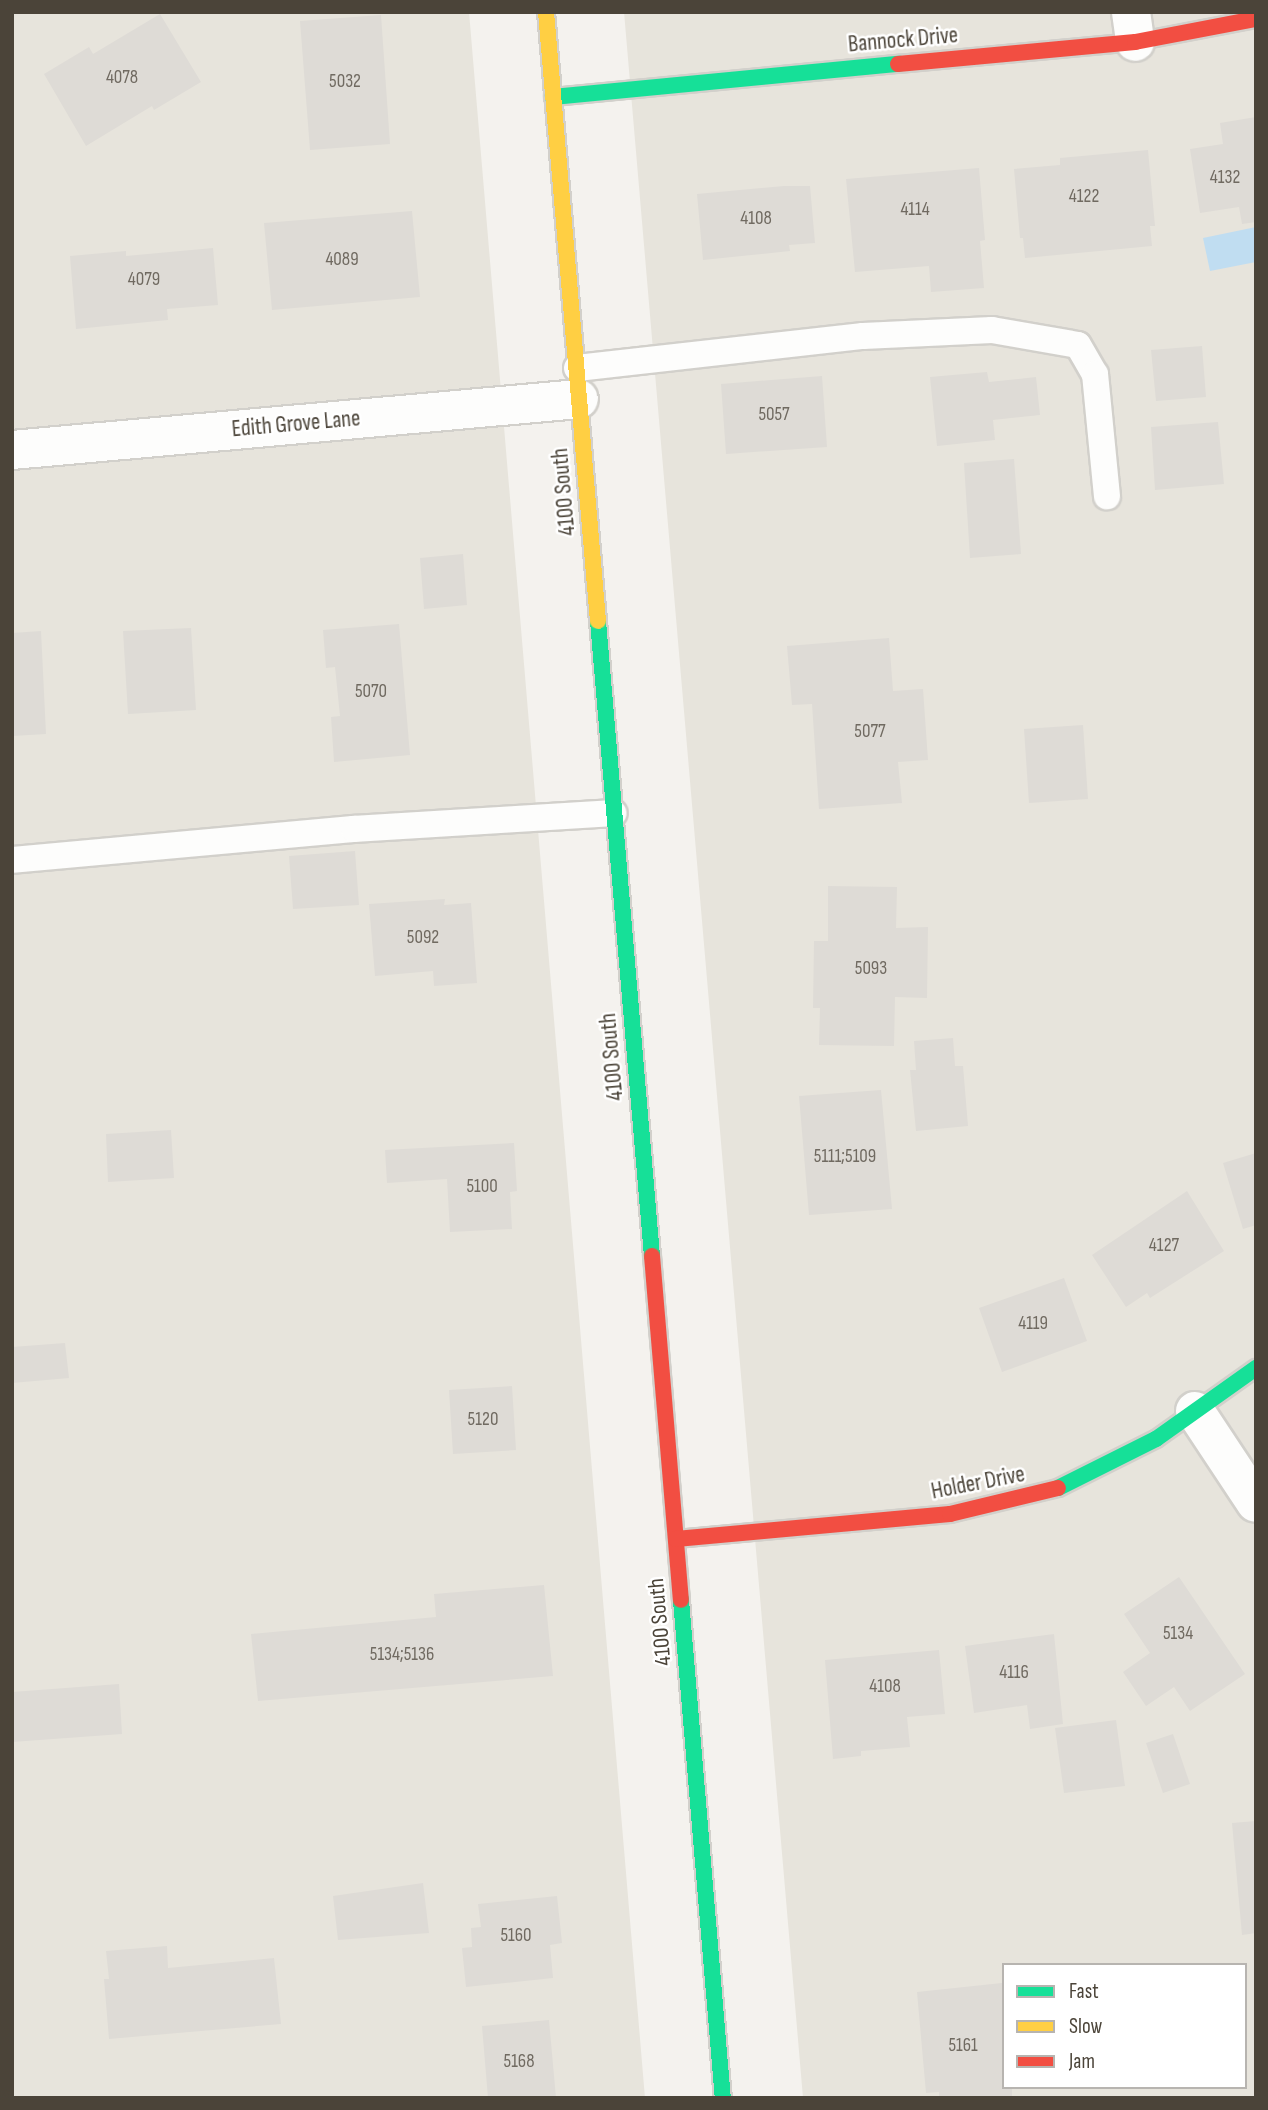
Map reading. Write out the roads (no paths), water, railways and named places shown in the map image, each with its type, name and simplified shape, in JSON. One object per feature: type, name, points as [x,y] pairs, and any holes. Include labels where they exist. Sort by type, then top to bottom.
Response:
[{"type":"main road","name":"4100 South","points":[[546,12],[723,2098]]},
{"type":"main road","name":"Bannock Drive","points":[[553,97],[1133,27],[1256,19]]},
{"type":"main road","name":"Holder Drive","points":[[676,1539],[991,1508],[1072,1483],[1156,1439],[1256,1368]]},
{"type":"street","name":"Edith Grove Lane","points":[[12,450],[578,384]]},
{"type":"street","points":[[1195,1411],[1256,1503]]},
{"type":"lane","points":[[578,384],[863,336],[992,330],[1078,345],[1095,374],[1107,496]]},
{"type":"lane","points":[[12,860],[354,829],[614,813]]},
{"type":"water","points":[[1256,227],[1256,262],[1210,271],[1203,238]]}]
